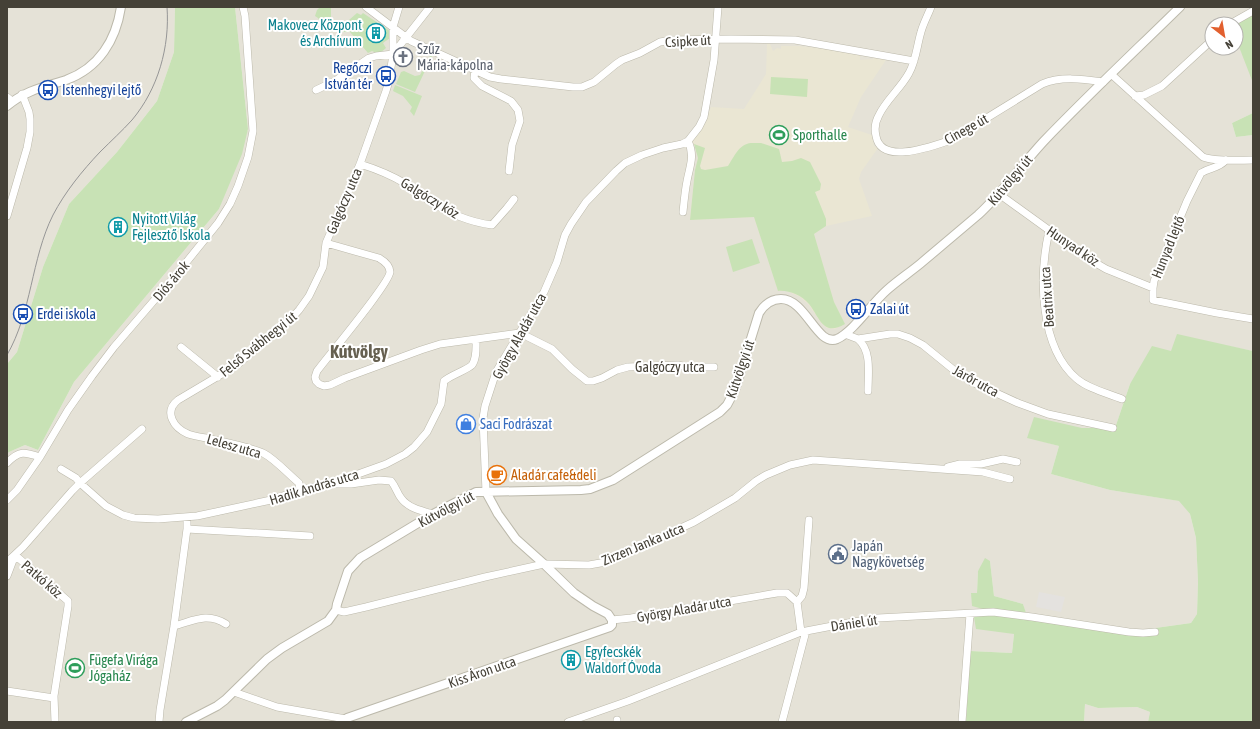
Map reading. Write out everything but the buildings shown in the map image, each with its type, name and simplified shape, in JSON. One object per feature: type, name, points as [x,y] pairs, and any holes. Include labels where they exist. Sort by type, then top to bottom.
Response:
[{"type":"street","points":[[9,101],[32,90],[68,79],[84,72],[106,50],[112,39],[118,21],[120,7]]},
{"type":"street","name":"Diós árok","points":[[7,500],[17,490],[40,457],[68,410],[92,376],[114,347],[176,275],[218,223],[230,204],[248,157],[253,131],[245,16],[243,7]]},
{"type":"street","points":[[366,7],[406,37]]},
{"type":"street","points":[[393,54],[393,27],[399,7]]},
{"type":"street","points":[[316,90],[335,81],[369,58],[393,54],[430,7]]},
{"type":"street","points":[[684,212],[686,182],[691,162],[692,149],[688,141],[693,136],[704,118],[714,60],[718,7]]},
{"type":"street","name":"Cinege út","points":[[931,7],[921,31],[910,72],[884,107],[875,125],[876,140],[884,148],[897,152],[916,150],[951,140],[1042,84],[1048,82],[1063,79],[1103,82]]},
{"type":"street","name":"Kútvölgyi út","points":[[186,722],[217,706],[234,692],[267,659],[282,648],[328,621],[336,610],[345,577],[351,566],[360,558],[433,514],[476,492],[568,491],[596,487],[613,480],[720,412],[727,405],[735,390],[758,313],[770,302],[776,299],[785,299],[794,303],[802,310],[814,327],[826,338],[834,340],[845,334],[886,291],[978,215],[999,194],[1028,158],[1180,7]]},
{"type":"street","points":[[1244,16],[1253,11]]},
{"type":"street","name":"Csipke út","points":[[406,37],[411,41],[490,76],[501,79],[582,87],[594,82],[622,60],[640,53],[660,42],[672,40],[795,40],[914,61]]},
{"type":"street","points":[[1135,96],[1144,95],[1162,86],[1204,47]]},
{"type":"street","name":"Galgóczy utca","points":[[393,54],[389,81],[378,116],[360,164],[326,243],[379,258],[389,267],[389,277],[317,371],[315,377],[319,384],[324,386],[330,385],[384,363],[434,346],[520,333],[552,348],[572,369],[587,381],[602,378],[628,367],[678,365],[692,367],[714,367]]},
{"type":"street","points":[[475,70],[474,78],[482,86],[511,101],[518,110],[520,121],[512,145],[509,171]]},
{"type":"street","name":"Hunyad lejtő","points":[[1111,74],[1203,157],[1226,160],[1253,160]]},
{"type":"street","points":[[7,216],[27,148],[30,132],[29,112],[22,94]]},
{"type":"street","name":"György Aladár utca","points":[[688,141],[632,159],[616,171],[586,202],[571,224],[565,235],[557,262],[544,292],[496,372],[484,406],[483,418],[486,492],[498,514],[516,539],[574,593],[608,614],[612,620],[777,593],[787,593],[798,602]]},
{"type":"street","name":"Hunyad lejtő","points":[[1226,160],[1221,166],[1205,170],[1201,173],[1173,232],[1154,281],[1152,288],[1153,300],[1253,319]]},
{"type":"street","name":"Galgóczy köz","points":[[360,164],[406,184],[444,210],[474,222],[492,225],[514,199]]},
{"type":"street","name":"Hunyad köz","points":[[999,194],[1100,266],[1152,288]]},
{"type":"street","name":"Beatrix utca","points":[[1049,231],[1045,250],[1044,279],[1045,312],[1049,334],[1065,366],[1077,379],[1090,387],[1122,399]]},
{"type":"street","name":"Felső Svábhegyi út","points":[[174,404],[183,396],[218,377],[242,360],[280,329],[299,310],[309,296],[323,267],[326,243]]},
{"type":"street","name":"Járőr utca","points":[[845,334],[858,338],[898,334],[910,338],[924,345],[955,371],[970,381],[1018,403],[1048,414],[1113,428]]},
{"type":"street","points":[[858,338],[865,346],[867,353],[868,391]]},
{"type":"street","name":"Hadik András utca","points":[[61,469],[76,478],[83,486],[112,510],[128,517],[158,519],[187,517],[271,500],[297,491],[333,483],[386,464],[414,447],[427,432],[441,404],[444,381],[472,364],[475,355],[476,339]]},
{"type":"street","points":[[181,347],[218,377]]},
{"type":"street","name":"Lelesz utca","points":[[174,404],[170,413],[171,418],[178,428],[190,434],[264,453],[299,483],[300,490],[297,491]]},
{"type":"street","points":[[7,562],[72,491],[83,486],[142,429]]},
{"type":"street","points":[[7,463],[19,453],[24,452],[40,457]]},
{"type":"street","name":"Zirzen Janka utca","points":[[938,468],[960,464],[981,464],[1004,459],[1017,462]]},
{"type":"street","name":"Zirzen Janka utca","points":[[336,610],[344,612],[544,564],[599,564],[616,558],[694,522],[735,498],[766,475],[801,462],[813,460],[938,468],[983,472],[1010,479]]},
{"type":"street","points":[[333,483],[339,485],[379,480],[391,481],[401,498],[410,507],[433,514]]},
{"type":"street","points":[[159,722],[174,626],[187,528],[187,517]]},
{"type":"street","points":[[782,722],[803,631],[798,602],[802,596],[804,588],[808,520]]},
{"type":"street","points":[[187,528],[310,536]]},
{"type":"street","points":[[7,576],[15,555]]},
{"type":"street","name":"Patkó köz","points":[[15,555],[68,602],[54,698]]},
{"type":"street","name":"Dániel út","points":[[568,722],[628,701],[803,631],[878,618],[993,612],[1130,632],[1156,632]]},
{"type":"street","points":[[962,722],[966,646],[970,614]]},
{"type":"street","points":[[174,626],[203,617],[219,620],[226,624]]},
{"type":"street","name":"Kiss Áron utca","points":[[346,721],[610,627],[612,625],[612,620]]},
{"type":"street","points":[[7,692],[54,698],[55,722]]},
{"type":"street","points":[[234,692],[277,707],[346,721]]},
{"type":"shaded area","points":[[7,7],[175,7],[174,52],[157,101],[117,152],[69,204],[43,267],[17,352],[7,364]]},
{"type":"shaded area","points":[[235,7],[1253,7],[1253,113],[1232,123],[1236,137],[1253,135],[1253,351],[1218,344],[1171,351],[1130,384],[1114,431],[1106,428],[1082,428],[1027,437],[1059,446],[1051,474],[1110,490],[1180,501],[1190,514],[1196,538],[1198,582],[1197,614],[1191,623],[1134,631],[1027,619],[1023,604],[994,596],[990,561],[978,571],[977,593],[971,594],[983,609],[983,615],[1014,634],[1012,653],[970,651],[966,722],[7,722],[7,454],[25,445],[38,450],[74,382],[219,209],[248,129]]},
{"type":"shaded area","points":[[767,44],[770,44],[773,51],[777,48],[781,49],[781,46],[799,46],[860,53],[860,60],[873,59],[876,56],[888,57],[861,97],[848,127],[872,135],[874,146],[878,148],[861,172],[859,179],[872,216],[826,226],[814,234],[834,302],[845,324],[835,329],[827,328],[822,324],[808,304],[800,297],[787,291],[778,291],[754,217],[690,220],[695,170],[698,158],[692,141],[703,127],[711,107],[744,109],[766,74]]},
{"type":"shaded area","points":[[1039,592],[1065,597],[1061,612],[1036,607]]},
{"type":"shaded area","points":[[1085,704],[1098,708],[1137,707],[1150,712],[1148,722],[1084,722]]},
{"type":"green space","points":[[175,7],[235,7],[248,129],[242,154],[219,209],[74,382],[38,450],[25,445],[7,454],[7,364],[17,352],[43,267],[69,204],[117,152],[157,101],[174,52]]},
{"type":"green space","points":[[320,7],[331,7],[331,19],[338,25],[349,20],[357,13],[361,15],[363,13],[390,31],[390,38],[383,43],[386,48],[379,54],[372,51],[368,53],[350,32],[338,30],[333,32],[326,29],[315,16]]},
{"type":"green space","points":[[1253,11],[1253,83],[1243,56],[1244,56],[1244,18]]},
{"type":"green space","points":[[430,56],[432,56],[415,92],[396,84],[401,72],[404,71],[415,76],[420,75]]},
{"type":"green space","points":[[771,77],[808,79],[807,97],[770,94]]},
{"type":"green space","points":[[395,85],[422,96],[414,116],[410,111],[412,107],[403,96],[393,91]]},
{"type":"green space","points":[[1253,113],[1253,135],[1236,137],[1232,123]]},
{"type":"green space","points":[[751,143],[761,143],[779,149],[782,162],[801,158],[810,162],[821,184],[820,190],[815,192],[826,219],[826,226],[814,234],[834,302],[845,324],[832,328],[827,327],[819,320],[809,304],[802,298],[791,292],[778,291],[754,217],[690,220],[695,170],[698,158],[694,144],[705,148],[700,166],[701,169],[705,170],[728,166],[740,148]]},
{"type":"green space","points":[[752,239],[760,263],[733,272],[726,247]]},
{"type":"green space","points":[[1177,334],[1253,351],[1253,722],[1148,722],[1150,712],[1137,707],[1098,708],[1085,704],[1084,722],[966,722],[970,651],[1012,653],[1014,634],[976,629],[974,617],[983,615],[983,609],[972,606],[971,593],[977,593],[978,571],[985,558],[990,561],[994,596],[1023,604],[1028,619],[1134,631],[1191,623],[1197,614],[1198,582],[1196,538],[1190,514],[1179,501],[1110,490],[1051,474],[1059,446],[1027,438],[1034,417],[1082,428],[1106,428],[1114,431],[1130,384],[1152,346],[1171,351]]},
{"type":"tram line","points":[[7,355],[22,321],[40,249],[53,215],[68,190],[80,174],[132,120],[149,95],[164,52],[167,7]]},
{"type":"place","name":"Makovecz Központ és Archívum","points":[[376,33]]},
{"type":"place","name":"Szűz Mária-kápolna","points":[[403,57]]},
{"type":"place","name":"Regőczi István tér","points":[[386,76]]},
{"type":"place","name":"Istenhegyi lejtő","points":[[48,90]]},
{"type":"place","name":"Sporthalle","points":[[779,135]]},
{"type":"place","name":"Nyitott Világ Fejlesztő Iskola","points":[[118,227]]},
{"type":"place","name":"Zalai út","points":[[856,309]]},
{"type":"place","name":"Erdei iskola","points":[[23,314]]},
{"type":"place","name":"Saci Fodrászat","points":[[466,424]]},
{"type":"place","name":"Aladár cafe&deli","points":[[497,475]]},
{"type":"place","name":"Japán Nagykövetség","points":[[838,554]]},
{"type":"place","name":"Egyfecskék Waldorf Óvoda","points":[[571,660]]},
{"type":"place","name":"Fügefa Virága Jógaház","points":[[75,668]]},
{"type":"district","name":"Kútvölgy","points":[[359,352]]}]
